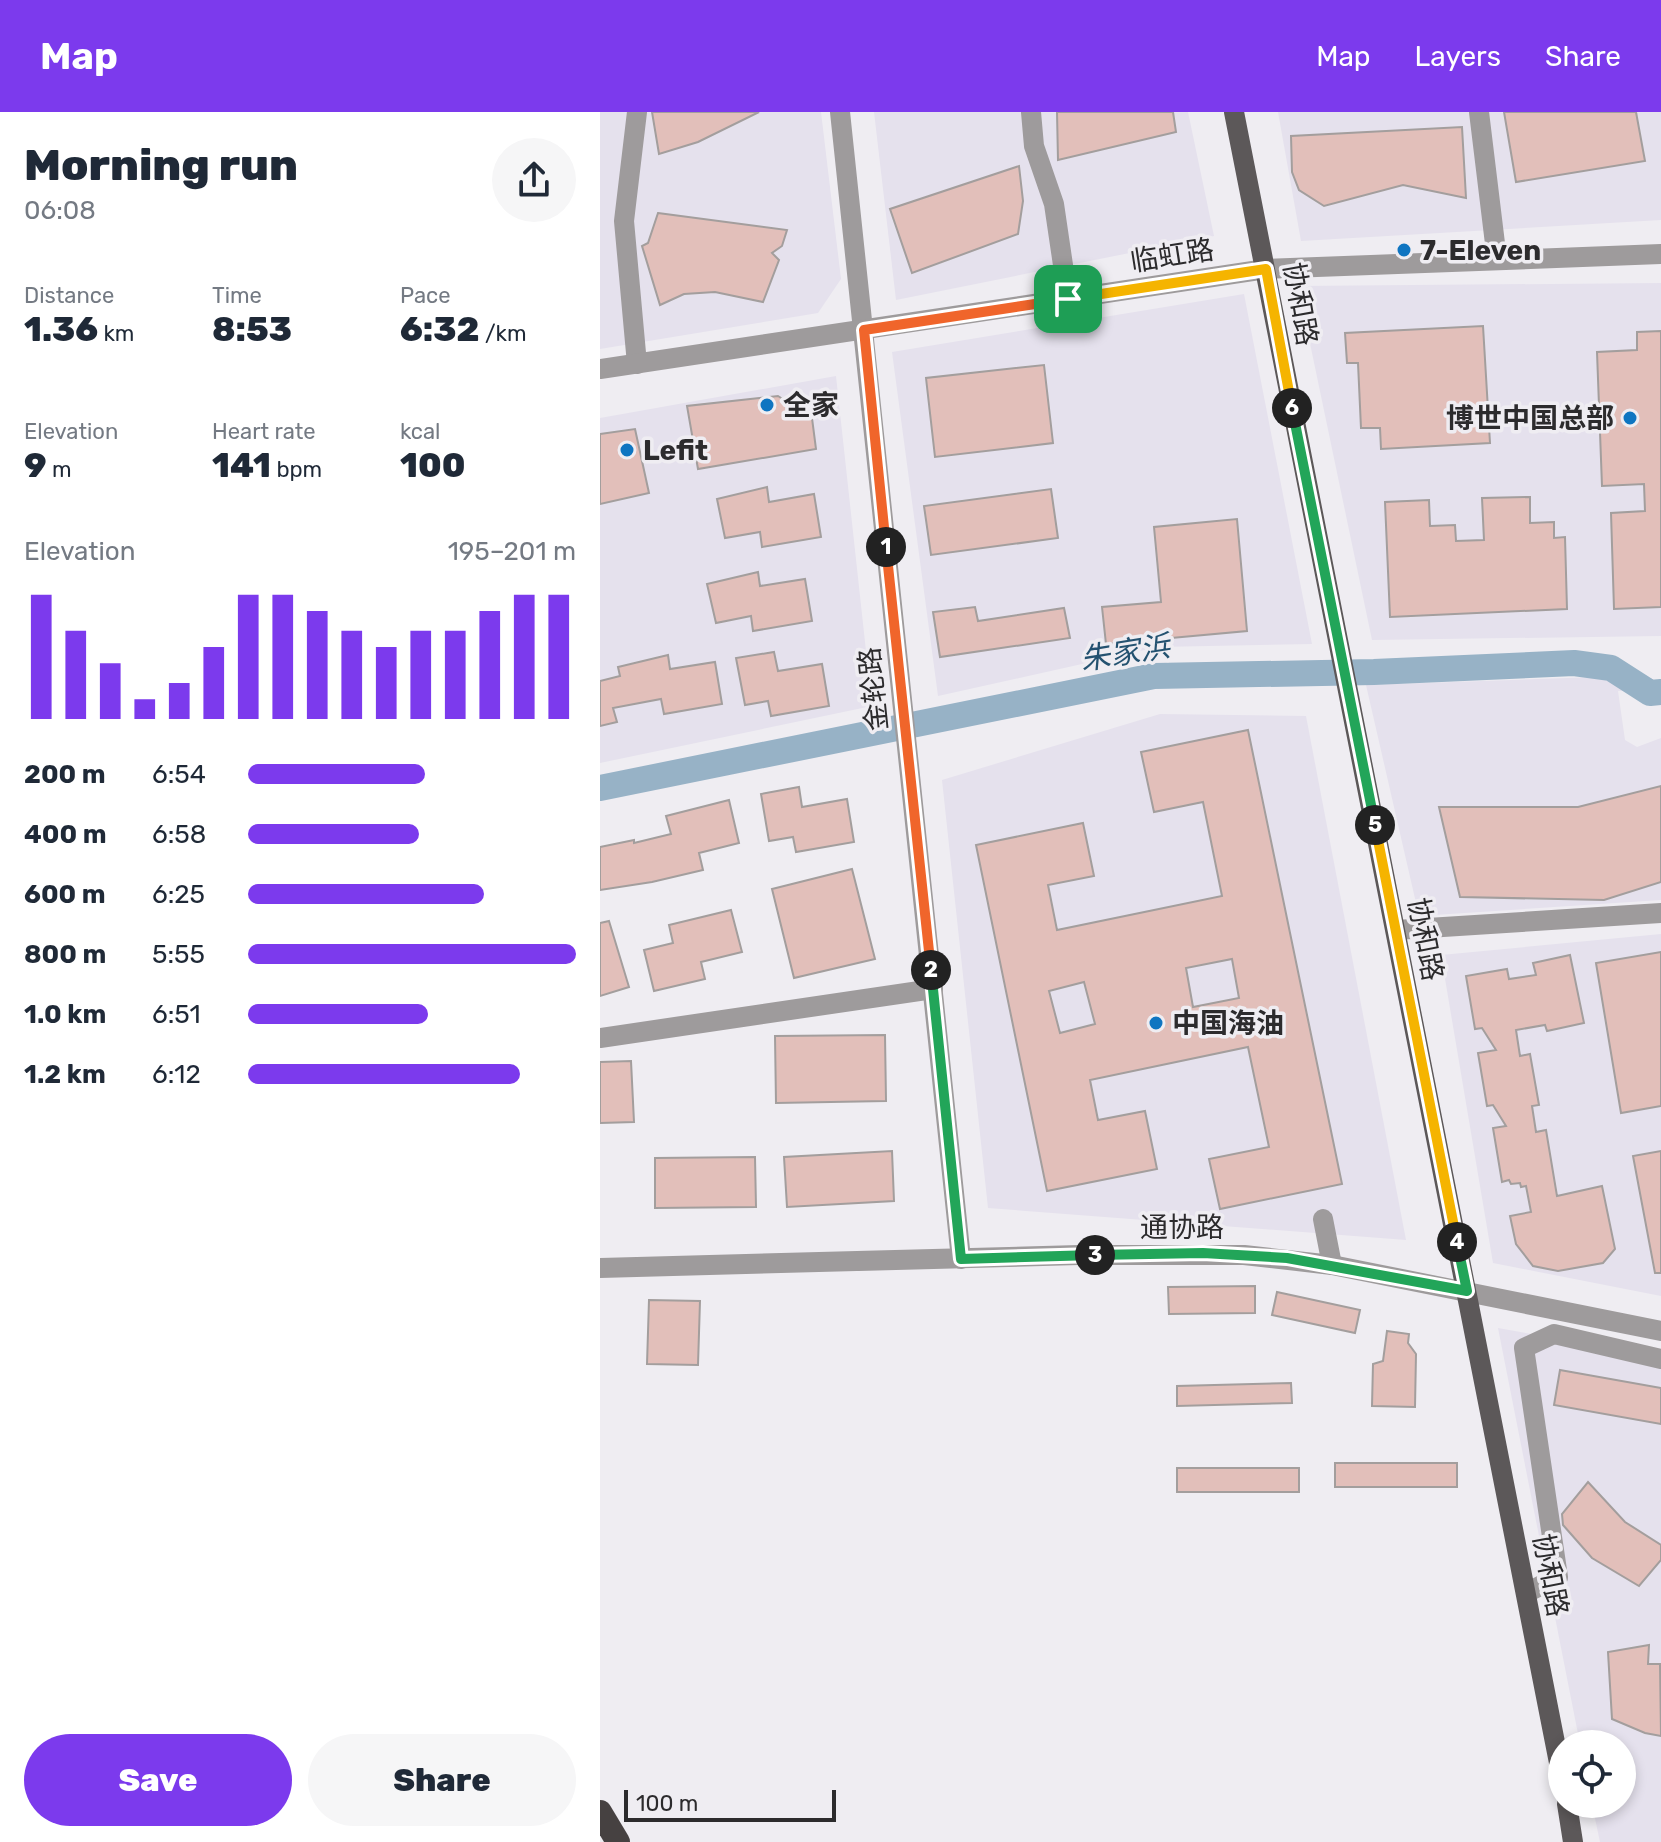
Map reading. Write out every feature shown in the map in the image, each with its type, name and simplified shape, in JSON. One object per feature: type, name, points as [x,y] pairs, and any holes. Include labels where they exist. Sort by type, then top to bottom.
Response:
[{"type":"highway","points":[[600,1812],[618,1842]]},
{"type":"main road","name":"协和路","points":[[1234,112],[1553,1730]]},
{"type":"main road","points":[[1569,1818],[1573,1842]]},
{"type":"street","points":[[637,112],[624,221],[637,364]]},
{"type":"street","name":"金轮路","points":[[840,112],[961,1259]]},
{"type":"street","points":[[1031,112],[1034,146],[1054,204],[1068,299]]},
{"type":"street","points":[[1479,112],[1497,260]]},
{"type":"street","name":"临虹路","points":[[600,369],[1266,269],[1661,254]]},
{"type":"street","points":[[1396,930],[1661,913]]},
{"type":"street","points":[[600,1038],[933,989]]},
{"type":"street","points":[[1323,1219],[1332,1265]]},
{"type":"street","name":"通协路","points":[[600,1268],[1203,1253],[1287,1258],[1332,1265],[1661,1331]]},
{"type":"street","points":[[1526,1593],[1558,1577],[1524,1348],[1554,1334],[1661,1359]]},
{"type":"shaded area","points":[[600,112],[821,112],[841,279],[818,313],[600,349]]},
{"type":"shaded area","points":[[874,112],[1188,112],[1214,236],[896,300]]},
{"type":"shaded area","points":[[1278,112],[1661,112],[1661,220],[1301,241]]},
{"type":"shaded area","points":[[1661,283],[1661,636],[1372,640],[1298,286]]},
{"type":"shaded area","points":[[1244,294],[1312,644],[1158,647],[938,696],[892,352]]},
{"type":"shaded area","points":[[836,376],[872,706],[600,763],[600,418]]},
{"type":"shaded area","points":[[1652,678],[1652,690],[1618,691],[1625,740],[1637,747],[1661,738],[1661,900],[1419,916],[1366,685]]},
{"type":"shaded area","points":[[1160,714],[1306,716],[1406,1240],[988,1208],[942,780]]},
{"type":"shaded area","points":[[1661,934],[1661,1296],[1493,1263],[1441,955]]},
{"type":"shaded area","points":[[1498,1328],[1661,1357],[1661,1842],[1600,1842],[1595,1818],[1636,1818],[1636,1730],[1577,1730]]},
{"type":"building","points":[[652,112],[759,112],[698,142],[659,154]]},
{"type":"building","points":[[1057,112],[1173,112],[1176,132],[1058,160]]},
{"type":"building","points":[[1504,112],[1636,112],[1645,161],[1516,182]]},
{"type":"building","points":[[1462,127],[1466,198],[1403,185],[1324,206],[1299,190],[1292,172],[1291,136]]},
{"type":"building","points":[[1019,166],[1023,201],[1018,234],[912,273],[890,209]]},
{"type":"building","points":[[658,213],[787,230],[782,246],[772,253],[779,260],[763,302],[715,292],[684,294],[660,305],[642,246],[648,243]]},
{"type":"building","points":[[1483,326],[1490,443],[1381,449],[1380,428],[1361,428],[1358,363],[1347,363],[1345,333]]},
{"type":"building","name":"博世中国总部","points":[[1661,331],[1661,607],[1614,609],[1611,513],[1645,511],[1644,484],[1602,486],[1597,352],[1637,350],[1637,332]]},
{"type":"building","points":[[1044,365],[1053,443],[935,457],[926,378]]},
{"type":"building","points":[[778,396],[812,418],[816,449],[698,469],[687,406]]},
{"type":"building","points":[[635,429],[649,493],[600,504],[600,434]]},
{"type":"building","points":[[767,487],[769,502],[814,494],[821,537],[762,547],[760,532],[725,538],[717,499]]},
{"type":"building","points":[[1051,489],[1058,538],[931,555],[924,506]]},
{"type":"building","points":[[1530,497],[1530,523],[1554,522],[1554,538],[1565,537],[1567,609],[1390,617],[1385,502],[1429,500],[1430,526],[1455,525],[1456,541],[1484,540],[1482,498]]},
{"type":"building","points":[[1237,519],[1247,631],[1106,644],[1102,607],[1161,602],[1154,527]]},
{"type":"building","points":[[758,572],[760,586],[805,579],[812,621],[753,631],[751,616],[716,623],[707,584]]},
{"type":"building","points":[[975,607],[978,621],[1064,608],[1070,638],[940,657],[933,612]]},
{"type":"building","points":[[774,652],[778,671],[822,664],[829,706],[771,716],[768,701],[745,705],[736,658]]},
{"type":"building","points":[[668,655],[670,669],[715,662],[722,704],[664,714],[661,699],[613,708],[617,722],[600,726],[600,681],[620,676],[618,667]]},
{"type":"building","points":[[1248,730],[1342,1184],[1220,1209],[1209,1159],[1269,1147],[1248,1047],[1090,1080],[1098,1120],[1145,1111],[1157,1169],[1047,1191],[976,845],[1083,823],[1094,876],[1048,885],[1057,930],[1222,896],[1203,802],[1154,812],[1141,752]],"holes":[[[1232,959],[1239,998],[1193,1007],[1186,968]],[[1084,982],[1095,1024],[1060,1033],[1049,991]]]},
{"type":"building","points":[[1661,786],[1661,882],[1604,900],[1460,897],[1439,807],[1578,807]]},
{"type":"building","points":[[799,787],[802,807],[847,799],[854,842],[796,852],[793,837],[769,841],[761,794]]},
{"type":"building","points":[[729,800],[739,843],[699,853],[703,870],[600,890],[600,847],[671,834],[666,816]]},
{"type":"building","points":[[852,869],[875,959],[794,978],[772,889]]},
{"type":"building","points":[[731,910],[742,952],[701,962],[705,979],[654,991],[644,950],[673,943],[669,925]]},
{"type":"building","points":[[609,921],[629,987],[600,996],[600,923]]},
{"type":"building","points":[[1661,952],[1661,1106],[1621,1113],[1596,963]]},
{"type":"building","points":[[1570,955],[1584,1023],[1547,1031],[1545,1025],[1516,1030],[1520,1056],[1530,1054],[1539,1105],[1532,1106],[1536,1132],[1546,1130],[1557,1196],[1602,1186],[1615,1249],[1603,1263],[1558,1271],[1533,1266],[1516,1244],[1510,1216],[1531,1212],[1526,1186],[1511,1184],[1509,1180],[1502,1182],[1493,1128],[1506,1126],[1493,1105],[1487,1106],[1478,1053],[1496,1050],[1482,1028],[1475,1029],[1466,976],[1507,969],[1509,979],[1536,975],[1533,963]]},
{"type":"building","points":[[885,1035],[886,1101],[776,1103],[775,1036]]},
{"type":"building","points":[[631,1061],[634,1122],[600,1123],[600,1062]]},
{"type":"building","points":[[892,1151],[894,1201],[787,1207],[784,1157]]},
{"type":"building","points":[[1661,1151],[1661,1273],[1655,1273],[1633,1156]]},
{"type":"building","points":[[755,1157],[756,1207],[655,1208],[655,1158]]},
{"type":"building","points":[[1255,1286],[1255,1313],[1169,1314],[1168,1287]]},
{"type":"building","points":[[1277,1292],[1360,1310],[1355,1333],[1272,1315]]},
{"type":"building","points":[[649,1300],[700,1301],[698,1365],[647,1364]]},
{"type":"building","points":[[1387,1331],[1409,1334],[1408,1343],[1416,1354],[1415,1407],[1372,1406],[1373,1364],[1383,1361]]},
{"type":"building","points":[[1560,1370],[1661,1388],[1661,1424],[1554,1405]]},
{"type":"building","points":[[1291,1383],[1292,1403],[1177,1406],[1177,1386]]},
{"type":"building","points":[[1335,1463],[1457,1463],[1457,1487],[1335,1487]]},
{"type":"building","points":[[1177,1468],[1299,1468],[1299,1492],[1177,1492]]},
{"type":"building","points":[[1588,1482],[1625,1522],[1661,1545],[1661,1560],[1639,1586],[1592,1558],[1563,1525],[1562,1514]]},
{"type":"building","points":[[1649,1645],[1648,1664],[1660,1664],[1661,1736],[1645,1733],[1612,1719],[1608,1652]]},
{"type":"waterway","name":"朱家浜","points":[[600,788],[1154,676],[1374,672],[1574,663],[1611,668],[1650,693],[1661,692]]},
{"type":"place","name":"7-Eleven","points":[[1404,250]]},
{"type":"place","name":"全家","points":[[767,405]]},
{"type":"place","name":"博世中国总部","points":[[1630,418]]},
{"type":"place","name":"Lefit","points":[[627,450]]},
{"type":"place","name":"中国海油","points":[[1156,1023]]},
{"type":"route","points":[[1266,269],[1467,1291],[1332,1265],[1244,1255],[1203,1253],[961,1259],[864,330],[1068,299],[1266,269]]}]
